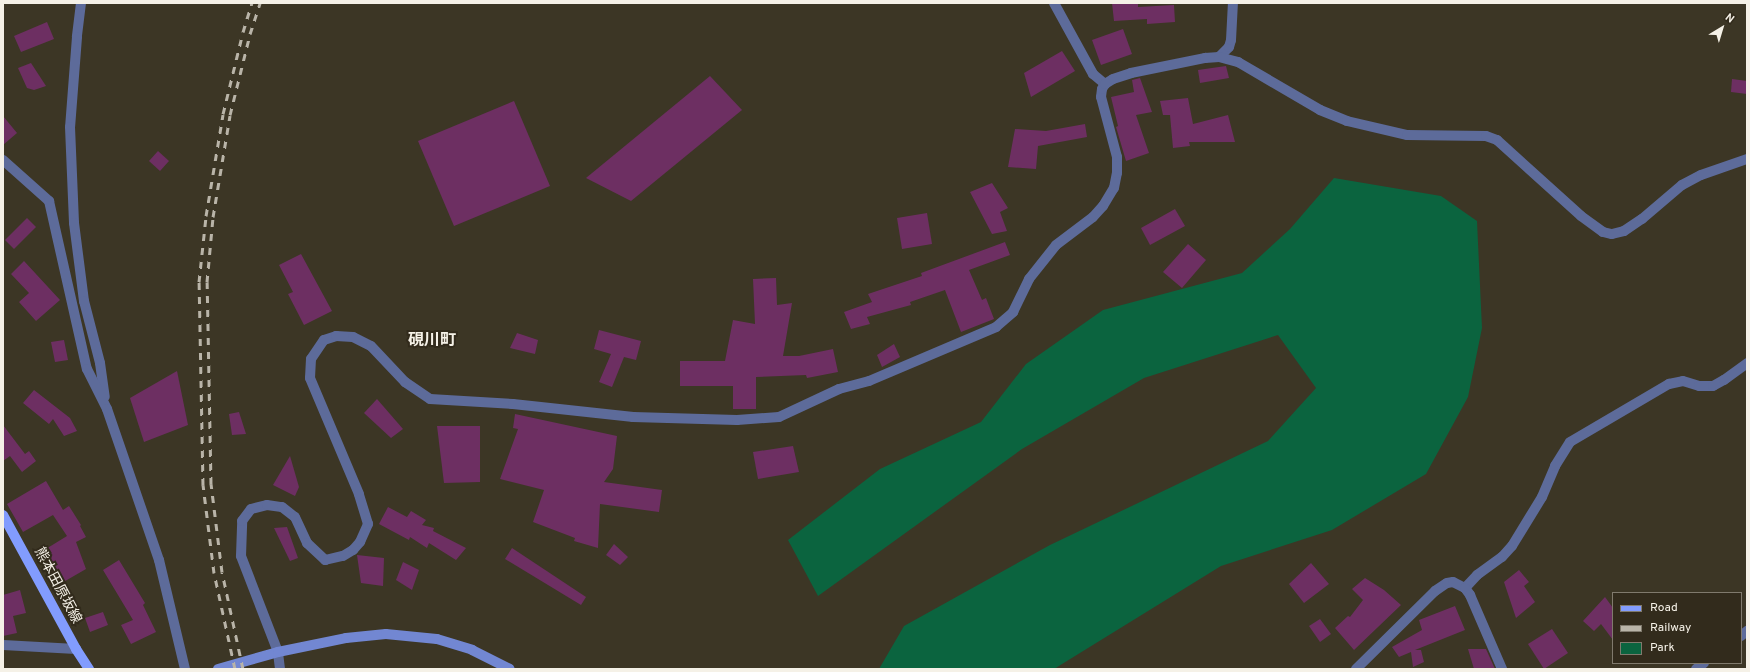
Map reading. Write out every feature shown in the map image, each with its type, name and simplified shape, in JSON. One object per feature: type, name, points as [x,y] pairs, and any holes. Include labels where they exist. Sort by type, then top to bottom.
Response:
[{"type":"main road","name":"熊本田原坂線","points":[[3,515],[76,649],[89,669]]},
{"type":"street","points":[[81,3],[70,127],[74,223],[84,301],[100,363],[107,409]]},
{"type":"street","points":[[1054,3],[1093,74],[1105,84]]},
{"type":"street","points":[[1219,57],[1229,47],[1231,40],[1232,3]]},
{"type":"street","points":[[280,669],[278,652],[241,556],[242,521],[251,510],[267,505],[282,507],[295,518],[307,543],[325,560],[343,556],[353,550],[360,542],[368,524],[359,494],[310,378],[311,359],[324,340],[336,336],[352,337],[370,346],[405,382],[430,399],[513,404],[633,417],[737,420],[779,417],[839,389],[869,381],[996,327],[1013,312],[1029,279],[1044,259],[1056,245],[1093,217],[1103,206],[1114,188],[1117,173],[1117,157],[1101,97],[1102,89],[1105,84],[1112,79],[1131,73],[1205,58],[1219,57],[1238,62],[1320,110],[1347,121],[1407,135],[1486,136],[1497,140],[1581,216],[1603,232],[1612,234],[1624,231],[1642,219],[1682,185],[1701,175],[1747,160]]},
{"type":"street","points":[[3,160],[49,201],[87,369],[107,409],[159,560],[186,669]]},
{"type":"street","points":[[1465,588],[1477,575],[1502,557],[1512,546],[1542,497],[1555,466],[1570,442],[1669,384],[1683,381],[1699,386],[1713,386],[1747,363]]},
{"type":"street","points":[[1356,669],[1435,591],[1447,583],[1453,582],[1465,588],[1470,595],[1502,669]]},
{"type":"street","points":[[218,669],[278,652],[346,638],[386,634],[437,639],[472,650],[510,669]]},
{"type":"street","points":[[3,645],[76,649]]},
{"type":"green space","points":[[1334,178],[1441,196],[1477,221],[1482,328],[1468,397],[1426,474],[1332,530],[1221,566],[1054,669],[879,669],[904,626],[1050,545],[1268,441],[1316,388],[1278,335],[1144,378],[1022,449],[818,596],[788,540],[880,469],[981,422],[1026,364],[1103,310],[1242,273],[1290,229]]},
{"type":"building","points":[[1112,3],[1138,3],[1138,7],[1174,5],[1175,22],[1147,24],[1147,19],[1114,21]]},
{"type":"building","points":[[47,22],[54,39],[21,52],[14,36]]},
{"type":"building","points":[[1123,29],[1132,54],[1101,65],[1092,40]]},
{"type":"building","points":[[1062,51],[1075,71],[1031,97],[1024,73]]},
{"type":"building","points":[[31,63],[46,86],[34,90],[27,88],[18,68]]},
{"type":"building","points":[[1226,66],[1229,78],[1200,83],[1198,70]]},
{"type":"building","points":[[710,76],[742,110],[631,201],[586,178]]},
{"type":"building","points":[[1140,78],[1152,112],[1136,115],[1149,153],[1126,161],[1116,127],[1118,126],[1111,97],[1134,92],[1132,80]]},
{"type":"building","points":[[1732,79],[1747,81],[1747,94],[1731,92]]},
{"type":"building","points":[[1188,98],[1193,124],[1228,115],[1235,142],[1189,142],[1190,146],[1173,148],[1170,115],[1163,115],[1160,101]]},
{"type":"building","points":[[514,101],[550,186],[454,226],[418,141]]},
{"type":"building","points":[[3,116],[17,133],[3,145]]},
{"type":"building","points":[[1085,124],[1087,137],[1038,146],[1036,169],[1008,167],[1015,129],[1046,131]]},
{"type":"building","points":[[158,151],[169,161],[160,171],[149,161]]},
{"type":"building","points":[[992,183],[1008,208],[1000,212],[1007,231],[992,234],[970,192]]},
{"type":"building","points":[[1175,209],[1185,226],[1150,245],[1141,228]]},
{"type":"building","points":[[927,213],[932,244],[902,249],[897,218]]},
{"type":"building","points":[[27,218],[36,227],[14,249],[5,240]]},
{"type":"building","points":[[1005,242],[1010,255],[969,270],[982,300],[986,298],[994,319],[961,332],[945,290],[910,302],[911,305],[867,317],[870,324],[851,329],[844,312],[872,302],[868,294],[922,276],[921,273]]},
{"type":"building","points":[[1188,244],[1206,260],[1182,288],[1163,272]]},
{"type":"building","points":[[301,254],[332,311],[304,325],[288,294],[293,292],[279,265]]},
{"type":"building","points":[[24,261],[60,300],[36,321],[19,302],[29,293],[11,274]]},
{"type":"building","points":[[776,278],[777,305],[792,303],[783,356],[799,356],[833,349],[838,372],[807,378],[806,375],[756,377],[756,409],[733,409],[733,386],[680,386],[680,361],[725,361],[733,320],[755,324],[753,279]]},
{"type":"building","points":[[599,330],[641,341],[636,360],[624,357],[612,387],[599,382],[611,354],[594,349]]},
{"type":"building","points":[[517,333],[538,340],[535,354],[510,348]]},
{"type":"building","points":[[64,340],[68,360],[55,362],[51,342]]},
{"type":"building","points":[[894,344],[900,357],[882,367],[877,355]]},
{"type":"building","points":[[177,371],[188,425],[144,442],[130,398]]},
{"type":"building","points":[[34,390],[70,418],[77,431],[64,436],[53,419],[49,424],[23,403]]},
{"type":"building","points":[[377,399],[403,429],[391,438],[364,413]]},
{"type":"building","points":[[239,412],[246,434],[232,435],[229,414]]},
{"type":"building","points":[[515,414],[617,436],[613,469],[604,482],[662,490],[659,512],[600,504],[598,548],[574,541],[575,538],[533,522],[544,490],[500,479],[518,429],[513,428]]},
{"type":"building","points":[[3,425],[25,454],[29,451],[36,461],[22,472],[10,456],[3,461]]},
{"type":"building","points":[[437,426],[480,426],[480,482],[444,483]]},
{"type":"building","points":[[793,446],[799,472],[758,479],[753,452]]},
{"type":"building","points":[[290,456],[299,487],[295,496],[273,485]]},
{"type":"building","points":[[46,481],[63,510],[69,506],[81,525],[80,526],[86,537],[76,542],[86,569],[60,584],[41,552],[67,536],[53,515],[23,532],[7,504]]},
{"type":"building","points":[[388,507],[407,517],[411,511],[426,520],[422,525],[434,528],[433,531],[466,548],[456,560],[429,543],[427,548],[410,537],[409,540],[379,524]]},
{"type":"building","points":[[287,527],[298,558],[290,561],[274,528]]},
{"type":"building","points":[[614,544],[628,557],[620,565],[606,555]]},
{"type":"building","points":[[512,548],[586,597],[581,605],[505,559]]},
{"type":"building","points":[[357,555],[384,558],[383,586],[361,583]]},
{"type":"building","points":[[119,560],[145,603],[143,605],[156,632],[131,644],[121,625],[133,620],[103,570]]},
{"type":"building","points":[[403,562],[419,570],[412,590],[396,580]]},
{"type":"building","points":[[1311,563],[1329,584],[1304,603],[1289,584]]},
{"type":"building","points":[[1519,570],[1529,582],[1524,586],[1535,602],[1516,618],[1504,582]]},
{"type":"building","points":[[1365,578],[1384,590],[1401,605],[1354,650],[1335,628],[1348,616],[1350,617],[1363,600],[1352,589]]},
{"type":"building","points":[[20,590],[26,613],[13,616],[17,633],[3,636],[3,595]]},
{"type":"building","points":[[1605,597],[1612,607],[1612,639],[1601,624],[1594,631],[1583,621]]},
{"type":"building","points":[[1455,606],[1465,630],[1415,650],[1421,650],[1424,662],[1413,667],[1411,652],[1399,657],[1392,647],[1422,630],[1419,620]]},
{"type":"building","points":[[103,612],[108,625],[90,632],[85,618]]},
{"type":"building","points":[[1320,619],[1331,634],[1320,642],[1309,626]]},
{"type":"building","points":[[1552,629],[1568,653],[1544,669],[1528,644]]},
{"type":"building","points":[[1468,649],[1486,649],[1495,669],[1474,669]]},
{"type":"railway","points":[[235,669],[214,573],[203,485],[199,282],[206,216],[223,114],[243,32],[252,3]]},
{"type":"railway","points":[[243,669],[222,572],[211,484],[207,282],[213,217],[230,115],[250,34],[260,3]]},
{"type":"district","name":"硯川町","points":[[432,341]]}]
